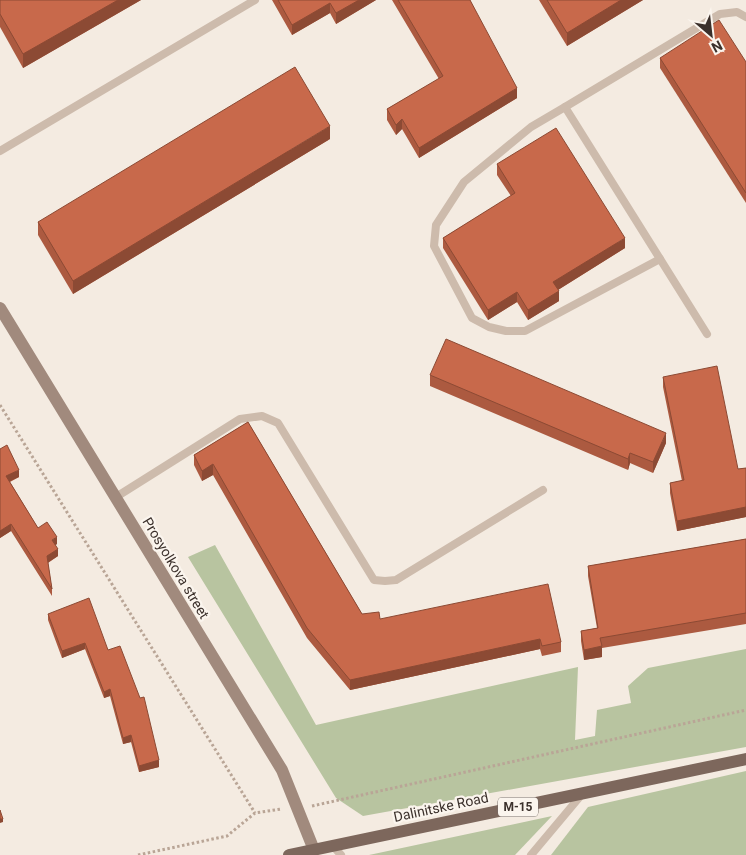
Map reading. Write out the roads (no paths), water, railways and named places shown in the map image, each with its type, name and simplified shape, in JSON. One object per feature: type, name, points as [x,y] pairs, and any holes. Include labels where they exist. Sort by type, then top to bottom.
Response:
[{"type":"main road","name":"Dalinitske Road","points":[[289,855],[314,850],[337,850],[583,793],[746,760]]},
{"type":"street","name":"Prosyolkova street","points":[[0,308],[282,770],[314,850]]},
{"type":"lane","points":[[0,151],[255,0]]},
{"type":"lane","points":[[660,258],[525,331],[506,331],[489,327],[472,318],[434,246],[436,225],[464,182],[531,127],[720,14],[737,12],[746,17]]},
{"type":"lane","points":[[565,107],[707,334]]},
{"type":"lane","points":[[116,497],[240,419],[262,416],[278,424],[374,580],[385,581],[396,580],[543,490]]},
{"type":"lane","points":[[532,855],[583,793]]}]
